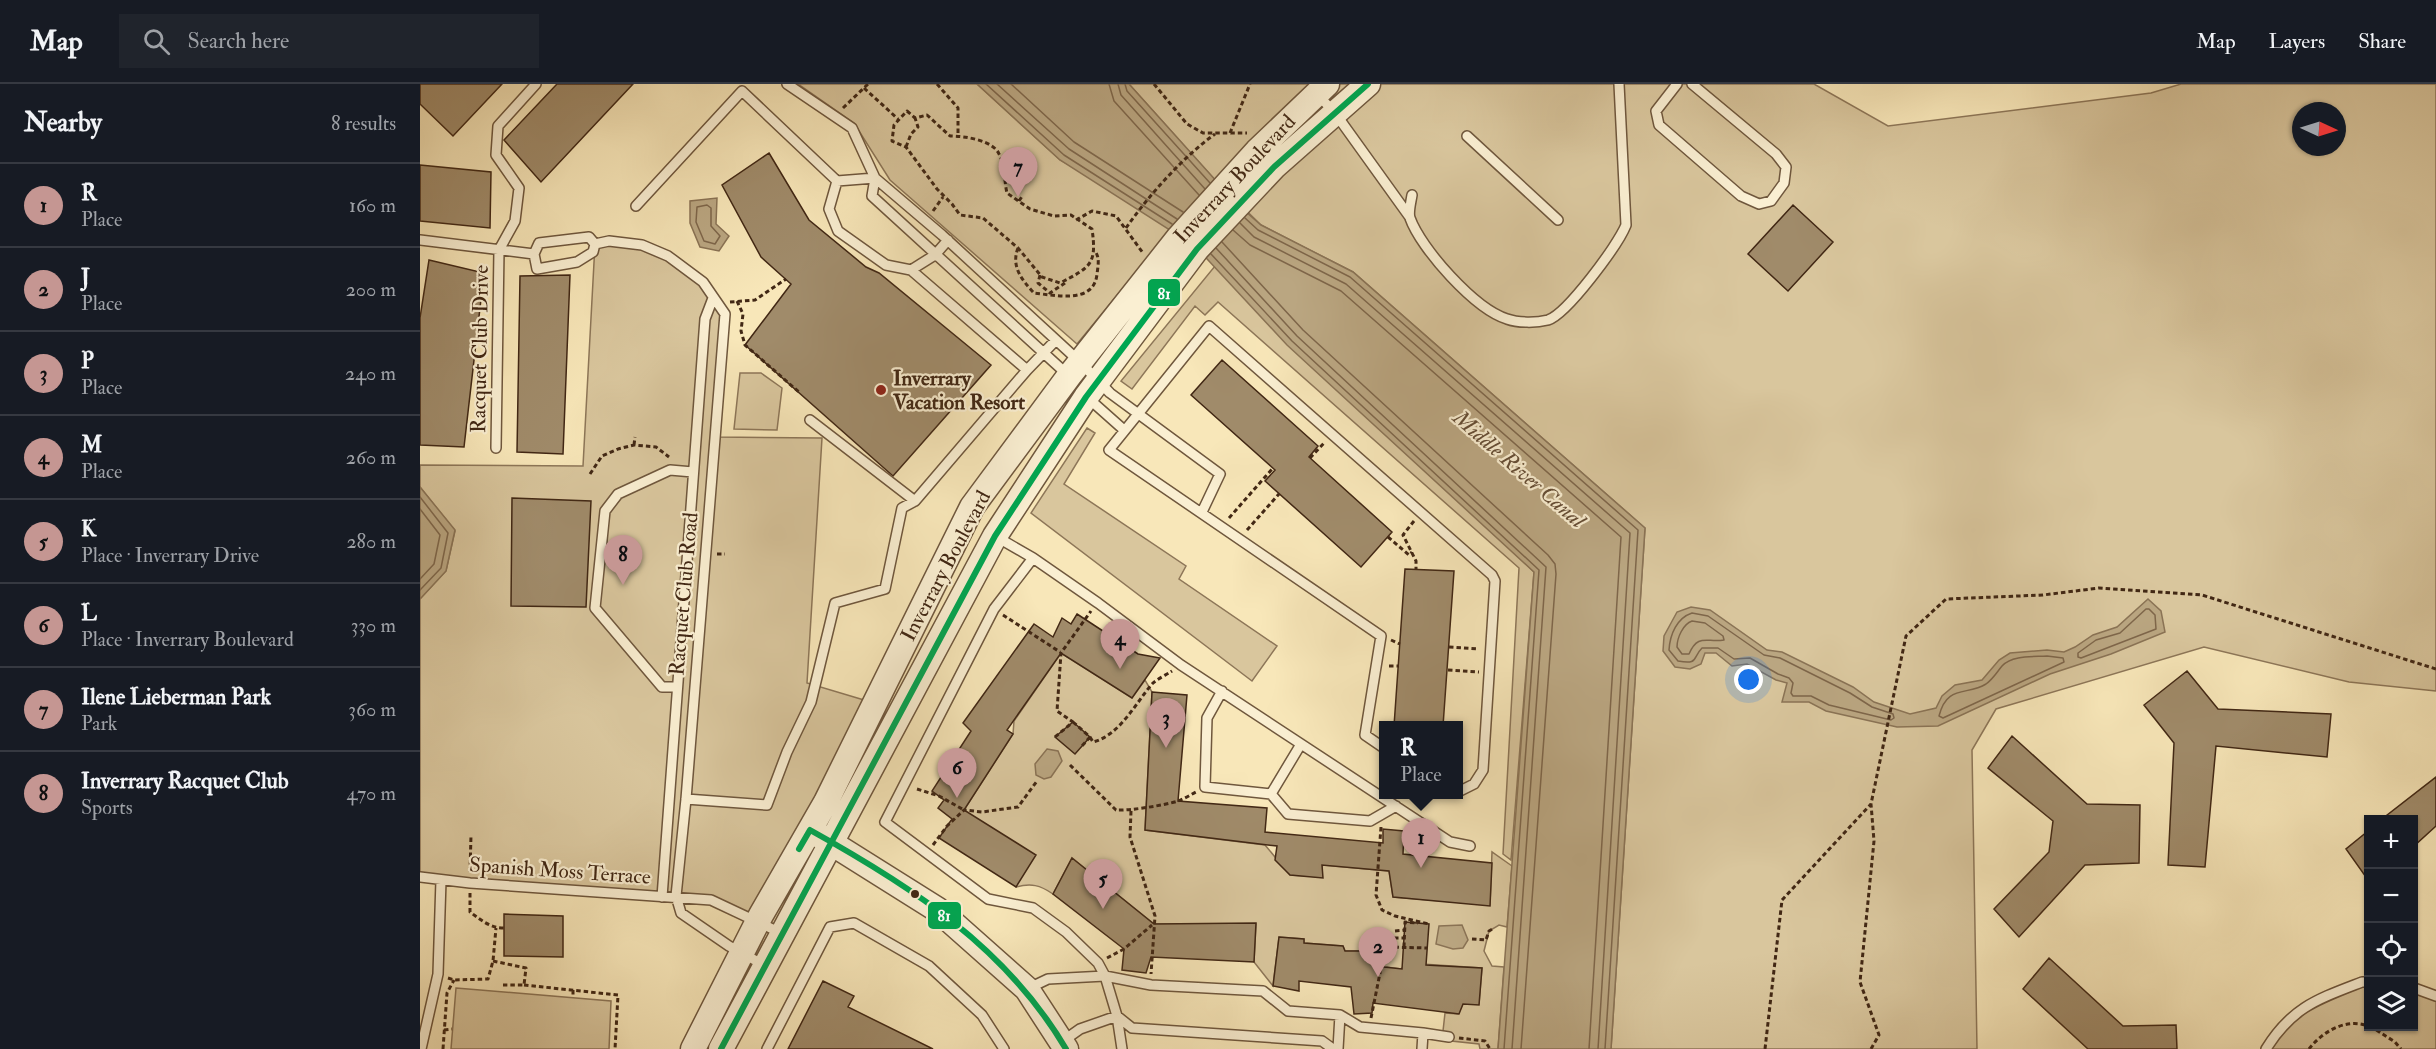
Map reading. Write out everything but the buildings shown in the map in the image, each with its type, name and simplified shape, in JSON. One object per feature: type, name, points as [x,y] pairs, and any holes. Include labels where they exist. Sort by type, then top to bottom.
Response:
[{"type":"street","name":"Inverrary Boulevard","points":[[1234,192],[1274,167],[1368,84]]},
{"type":"street","name":"Inverrary Boulevard","points":[[693,1049],[757,923],[826,802],[972,507],[1082,381],[1188,243],[1322,89]]},
{"type":"street","name":"Inverrary Boulevard","points":[[721,1049],[995,536],[1082,381]]},
{"type":"street","points":[[810,830],[938,910],[1027,989],[1064,1045]]},
{"type":"lane","points":[[499,250],[515,221],[519,188],[496,155],[498,126],[536,84]]},
{"type":"lane","points":[[787,84],[852,128],[875,178],[948,240],[1056,340],[1082,381],[1124,430]]},
{"type":"lane","points":[[1322,89],[1335,113],[1409,216],[1439,266],[1482,306],[1507,319],[1529,322],[1549,320],[1563,310],[1619,241],[1626,225],[1619,84]]},
{"type":"lane","points":[[1677,84],[1656,111],[1659,125],[1741,196],[1759,204],[1772,201],[1784,183],[1786,167],[1776,154],[1692,84]]},
{"type":"lane","points":[[636,206],[742,91],[837,181],[875,178]]},
{"type":"lane","points":[[1467,136],[1558,220]]},
{"type":"lane","points":[[875,178],[872,196],[1045,352],[1082,381],[1110,393],[1220,474],[1202,512]]},
{"type":"lane","points":[[837,181],[830,209],[838,231],[886,265],[911,270],[1027,370]]},
{"type":"lane","points":[[1409,216],[1412,195]]},
{"type":"lane","name":"Racquet Club Road","points":[[534,254],[538,243],[589,237],[595,244],[609,241],[642,245],[668,256],[703,282],[725,314],[687,795],[676,896]]},
{"type":"lane","points":[[420,240],[534,254],[537,269],[577,262],[593,252],[595,244]]},
{"type":"lane","points":[[911,270],[935,255],[948,240]]},
{"type":"lane","name":"Racquet Club Drive","points":[[496,448],[499,250]]},
{"type":"lane","name":"Racquet Club Road","points":[[662,897],[705,319],[713,298]]},
{"type":"lane","points":[[1000,312],[1010,298]]},
{"type":"lane","points":[[1379,745],[1365,735],[1381,636],[1109,450],[1209,326],[1492,574],[1495,581],[1492,650],[1483,770],[1474,784],[1463,790]]},
{"type":"lane","points":[[668,793],[767,805],[787,752],[811,702],[836,603],[885,589],[902,508],[915,501],[1027,370],[1056,340]]},
{"type":"lane","points":[[698,413],[717,414]]},
{"type":"lane","points":[[810,420],[915,501]]},
{"type":"lane","points":[[676,687],[662,687],[595,608],[605,511],[618,494],[670,470],[694,468]]},
{"type":"lane","points":[[995,536],[1033,558],[1181,665],[1379,795]]},
{"type":"lane","points":[[1033,558],[994,609],[885,822],[988,899],[1033,908],[1066,932],[1098,963],[1105,976],[1117,1016],[1122,1049]]},
{"type":"lane","points":[[686,564],[705,565]]},
{"type":"lane","points":[[678,672],[695,674]]},
{"type":"lane","points":[[1222,691],[1207,718],[1205,786],[1271,794],[1288,814],[1370,820],[1396,806]]},
{"type":"lane","points":[[1271,794],[1301,744]]},
{"type":"lane","points":[[1385,799],[1450,842],[1470,846]]},
{"type":"lane","name":"Spanish Moss Terrace","points":[[420,877],[711,900],[782,933]]},
{"type":"lane","name":"Spanish Moss Terrace","points":[[421,1049],[438,974],[441,880]]},
{"type":"lane","name":"Spanish Moss Terrace","points":[[676,896],[681,913],[764,965]]},
{"type":"lane","points":[[767,1049],[830,927],[854,923],[929,966],[982,1015],[1004,1049]]},
{"type":"lane","points":[[1027,989],[1048,979],[1105,976],[1151,985],[1263,991],[1288,1011],[1340,1015],[1360,1027],[1449,1037]]},
{"type":"lane","points":[[2266,1049],[2279,1028],[2314,1001],[2364,982]]},
{"type":"lane","points":[[2418,989],[2436,996]]},
{"type":"lane","points":[[1338,1049],[1340,1015]]},
{"type":"lane","points":[[1064,1045],[1080,1029],[1117,1016]]},
{"type":"lane","points":[[1117,1016],[1132,1028],[1322,1041],[1333,1049]]},
{"type":"lane","points":[[1422,1049],[1423,1033]]},
{"type":"path","points":[[838,114],[868,84]]},
{"type":"path","points":[[937,84],[958,108],[958,136]]},
{"type":"path","points":[[1154,84],[1187,124],[1203,133],[1215,134],[1230,133],[1250,84]]},
{"type":"path","points":[[864,88],[899,119]]},
{"type":"path","points":[[906,147],[911,134],[918,127],[915,118],[907,111],[894,125],[892,141],[906,147],[960,215],[983,218],[1018,248],[1040,275],[1060,283],[1076,275]]},
{"type":"path","points":[[915,118],[927,115],[950,136],[988,144],[999,153],[1007,193],[1030,209],[1054,216],[1071,215],[1092,229],[1098,265],[1096,281],[1084,294],[1063,298],[1050,293],[1038,283],[1040,275]]},
{"type":"path","points":[[1126,228],[1137,212],[1198,146],[1215,134]]},
{"type":"path","points":[[1019,201],[1023,195]]},
{"type":"path","points":[[930,215],[944,196]]},
{"type":"path","points":[[1076,220],[1092,211],[1116,216],[1143,253]]},
{"type":"path","points":[[1018,248],[1014,259],[1019,274],[1034,293],[1050,293],[1090,264],[1095,251]]},
{"type":"path","points":[[728,302],[755,300],[786,279]]},
{"type":"path","points":[[737,301],[743,314],[741,330],[745,345],[800,393]]},
{"type":"path","points":[[1310,459],[1331,434]]},
{"type":"path","points":[[634,445],[635,437]]},
{"type":"path","points":[[590,474],[602,456],[618,448],[634,445],[656,447],[672,459],[694,468]]},
{"type":"path","points":[[1222,526],[1273,468]]},
{"type":"path","points":[[1240,538],[1279,494]]},
{"type":"path","points":[[1416,570],[1416,561],[1403,535],[1421,513]]},
{"type":"path","points":[[1388,537],[1409,555],[1412,552]]},
{"type":"path","points":[[1871,1049],[1880,1035],[1860,982],[1874,841],[1871,804],[1906,636],[1946,598],[2043,595],[2099,588],[2202,595],[2436,669]]},
{"type":"path","points":[[1098,603],[1061,653],[1057,711],[1073,722],[1093,742],[1104,739],[1137,706],[1154,682],[1181,665]]},
{"type":"path","points":[[994,609],[1061,653]]},
{"type":"path","points":[[1449,647],[1492,650]]},
{"type":"path","points":[[1448,670],[1490,672]]},
{"type":"path","points":[[1056,737],[1073,722]]},
{"type":"path","points":[[1082,746],[1090,737]]},
{"type":"path","points":[[1070,765],[1116,810],[1131,811],[1145,806],[1179,801],[1205,786]]},
{"type":"path","points":[[904,784],[939,796],[964,810],[982,812],[1018,807],[1037,781]]},
{"type":"path","points":[[1765,1049],[1782,900],[1871,804]]},
{"type":"path","points":[[927,853],[947,826],[964,810]]},
{"type":"path","points":[[1131,811],[1130,837],[1155,916],[1151,985]]},
{"type":"path","points":[[1382,813],[1376,895],[1382,910],[1395,916],[1429,924],[1405,922],[1404,947]]},
{"type":"path","points":[[1098,963],[1124,949],[1154,924]]},
{"type":"path","points":[[438,974],[454,980],[488,979],[493,961],[496,928]]},
{"type":"path","points":[[1472,939],[1486,940],[1489,931],[1494,928]]},
{"type":"path","points":[[1395,931],[1405,930]]},
{"type":"path","points":[[1394,938],[1404,939]]},
{"type":"path","points":[[1368,1028],[1376,996],[1380,954],[1386,947],[1427,948]]},
{"type":"path","points":[[493,961],[526,968],[524,985]]},
{"type":"path","points":[[443,1049],[447,993],[454,980]]},
{"type":"path","points":[[503,985],[524,985],[618,995],[615,1049]]},
{"type":"path","points":[[573,990],[573,997]]},
{"type":"path","points":[[2309,1049],[2314,1042],[2332,1029],[2349,1022],[2364,1025]]},
{"type":"path","points":[[444,1030],[452,1029]]},
{"type":"path","points":[[2376,1031],[2401,1049]]},
{"type":"path","points":[[1449,1037],[1485,1041],[1490,1049]]},
{"type":"path","points":[[610,1042],[615,1043]]},
{"type":"shaded area","points":[[798,84],[977,84],[1060,160],[1175,225],[1077,344],[890,180],[854,123]]},
{"type":"shaded area","points":[[1129,84],[1814,84],[1888,126],[2151,93],[2181,84],[2436,84],[2436,691],[2349,682],[2204,647],[1996,709],[1972,750],[1977,1049],[1611,1049],[1645,528],[1353,272],[1261,225],[1215,180]]},
{"type":"shaded area","points":[[595,244],[642,245],[703,282],[725,314],[715,437],[822,438],[807,683],[864,700],[816,796],[747,917],[711,900],[420,877],[420,599],[446,571],[455,531],[420,487],[420,465],[583,466]]},
{"type":"shaded area","points":[[1215,266],[1534,572],[1511,860],[1503,854],[1519,568],[1218,302],[1205,315],[1195,306],[1132,389],[1121,381]]},
{"type":"shaded area","points":[[740,373],[761,373],[782,388],[777,430],[734,429]]},
{"type":"shaded area","points":[[1087,428],[1095,433],[1064,484],[1186,566],[1179,579],[1277,646],[1252,681],[1031,513]]},
{"type":"shaded area","points":[[1061,653],[1132,698],[1145,680],[1152,692],[1145,830],[1265,845],[1290,875],[1322,877],[1322,865],[1389,871],[1393,897],[1490,905],[1492,852],[1512,866],[1507,927],[1499,925],[1489,931],[1484,951],[1492,966],[1504,967],[1498,1049],[1480,1049],[1479,1044],[1442,1040],[1445,1013],[1458,1014],[1463,1004],[1479,1004],[1482,968],[1407,963],[1401,969],[1387,967],[1385,973],[1375,973],[1376,957],[1368,956],[1368,951],[1345,951],[1343,946],[1304,943],[1304,939],[1279,937],[1273,986],[1254,962],[1256,924],[1154,924],[1072,858],[1053,894],[1035,886],[1016,887],[964,810],[1013,734],[1014,721]]},
{"type":"shaded area","points":[[2364,983],[2364,1031],[2418,1031],[2418,989],[2436,996],[2436,1049],[2266,1049],[2314,1001]]},
{"type":"shaded area","points":[[456,988],[611,1001],[609,1049],[451,1049]]},
{"type":"water","name":"Middle River Canal","points":[[977,84],[1129,84],[1236,203],[1261,225],[1353,272],[1645,528],[1611,1049],[1498,1049],[1534,572],[1287,345],[1195,246],[1060,160]]},
{"type":"water","points":[[717,198],[716,224],[729,236],[719,251],[700,247],[690,223],[690,201]]},
{"type":"water","points":[[420,487],[455,530],[446,571],[420,599]]},
{"type":"water","points":[[2148,599],[2161,611],[2165,632],[2111,654],[2050,674],[1938,726],[1897,727],[1826,711],[1809,702],[1782,702],[1787,683],[1776,680],[1747,664],[1732,666],[1716,653],[1705,653],[1701,664],[1690,669],[1675,667],[1663,651],[1664,636],[1677,612],[1691,607],[1710,610],[1767,650],[1782,652],[1853,687],[1874,702],[1910,714],[1936,708],[1942,696],[1955,685],[1982,680],[1999,660],[2010,653],[2047,650],[2064,652],[2093,635],[2117,627]]},
{"type":"water","points":[[1047,749],[1058,751],[1062,761],[1051,777],[1044,779],[1036,775],[1035,764]]},
{"type":"water","points":[[1462,925],[1468,940],[1463,948],[1453,949],[1436,944],[1439,926]]},
{"type":"transit line","name":"81","points":[[721,1049],[995,536],[1086,397],[1197,249],[1274,167],[1368,84]]},
{"type":"transit line","name":"81","points":[[799,849],[810,830],[848,851],[920,897],[953,922],[1015,980],[1042,1013],[1066,1049]]},
{"type":"place","name":"Ilene Lieberman Park","points":[[1018,197]]},
{"type":"place","name":"Inverrary Vacation Resort","points":[[881,390]]},
{"type":"place","name":"Inverrary Racquet Club","points":[[623,585]]},
{"type":"place","name":"M","points":[[1120,669]]},
{"type":"place","name":"P","points":[[1166,748]]},
{"type":"place","name":"L","points":[[957,798]]},
{"type":"place","name":"R","points":[[1421,868]]},
{"type":"place","name":"K","points":[[1103,909]]},
{"type":"place","name":"J","points":[[1378,977]]}]
